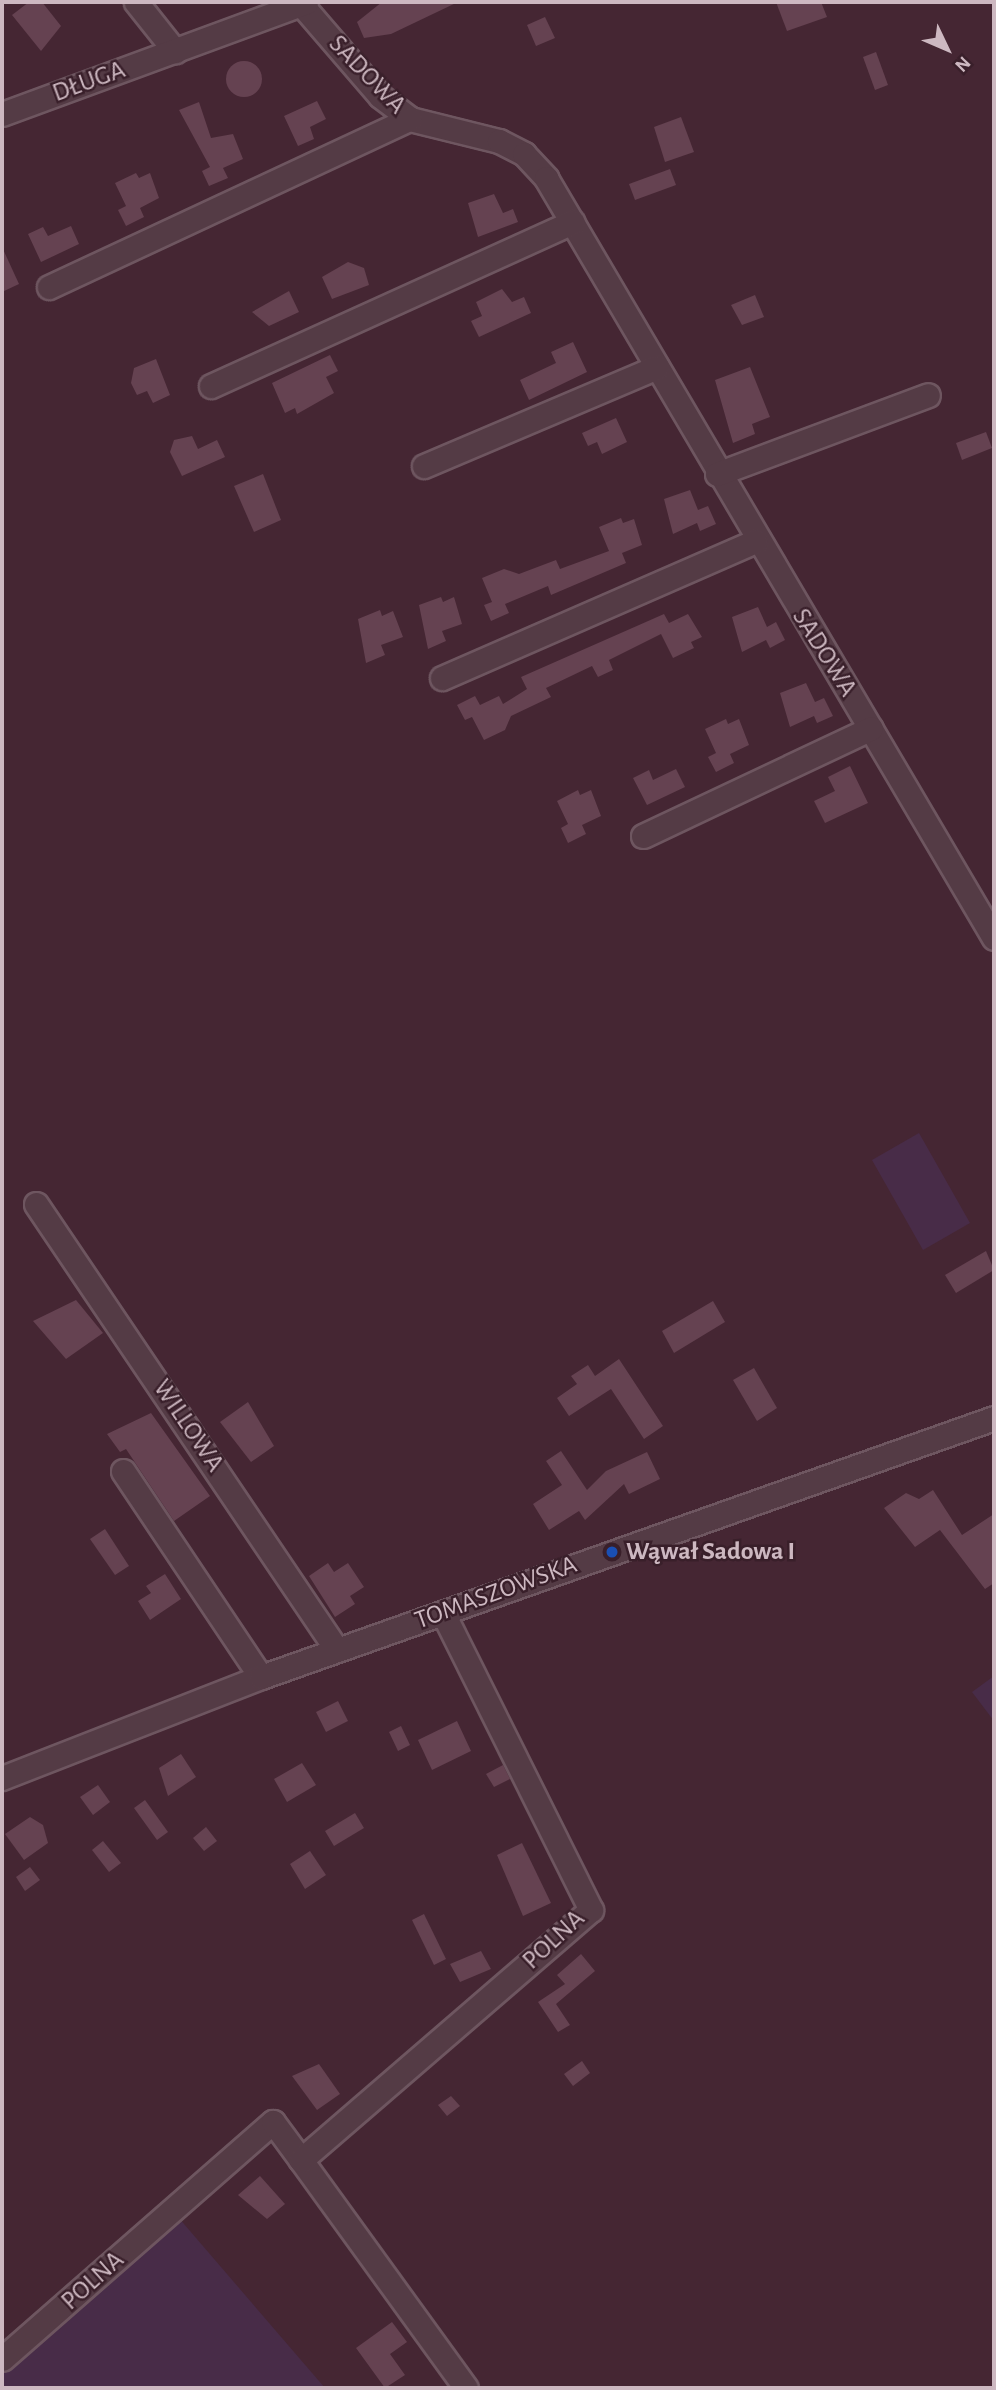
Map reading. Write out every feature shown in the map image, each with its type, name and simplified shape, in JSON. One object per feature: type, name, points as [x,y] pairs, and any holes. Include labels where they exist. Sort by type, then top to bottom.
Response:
[{"type":"street","points":[[136,2],[175,51]]},
{"type":"street","name":"DŁUGA","points":[[2,114],[304,3]]},
{"type":"street","name":"SADOWA","points":[[304,3],[380,96],[410,119],[524,154],[572,222],[755,541],[871,728],[994,938]]},
{"type":"street","points":[[49,287],[410,119]]},
{"type":"street","points":[[211,386],[572,222]]},
{"type":"street","points":[[424,467],[657,367]]},
{"type":"street","points":[[717,474],[928,396]]},
{"type":"street","points":[[442,678],[755,541]]},
{"type":"street","points":[[643,836],[871,728]]},
{"type":"street","name":"WILLOWA","points":[[37,1204],[337,1650]]},
{"type":"street","name":"TOMASZOWSKA","points":[[2,1778],[261,1677],[994,1418]]},
{"type":"street","points":[[123,1471],[261,1677]]},
{"type":"street","name":"POLNA","points":[[302,2160],[592,1910],[443,1613]]},
{"type":"street","name":"POLNA","points":[[2,2359],[273,2122],[466,2388]]},
{"type":"shaded area","points":[[919,1133],[970,1223],[923,1250],[872,1160]]},
{"type":"shaded area","points":[[994,1676],[994,1721],[972,1692]]},
{"type":"shaded area","points":[[178,2217],[325,2388],[2,2388],[2,2370]]},
{"type":"building","points":[[29,2],[42,2],[61,26],[41,51],[12,15]]},
{"type":"building","points":[[382,2],[458,2],[391,34],[364,38],[357,22]]},
{"type":"building","points":[[776,2],[821,2],[827,17],[787,31]]},
{"type":"building","points":[[545,17],[555,38],[536,46],[527,25]]},
{"type":"building","points":[[876,52],[888,85],[875,90],[863,57]]},
{"type":"building","points":[[244,61],[257,66],[262,79],[257,92],[244,97],[231,92],[226,79],[231,66]]},
{"type":"building","points":[[317,101],[326,119],[310,127],[314,139],[298,146],[284,116]]},
{"type":"building","points":[[199,102],[211,138],[233,134],[243,159],[223,168],[228,178],[209,186],[202,171],[210,167],[179,110]]},
{"type":"building","points":[[681,117],[694,152],[665,162],[654,127]]},
{"type":"building","points":[[670,169],[676,185],[635,200],[629,184]]},
{"type":"building","points":[[136,173],[139,178],[150,173],[159,198],[140,208],[144,217],[126,226],[118,210],[126,206],[115,183]]},
{"type":"building","points":[[494,194],[503,213],[513,209],[518,222],[478,237],[468,203]]},
{"type":"building","points":[[71,226],[79,244],[41,262],[28,234],[43,227],[48,236]]},
{"type":"building","points":[[2,247],[19,284],[2,292]]},
{"type":"building","points":[[348,262],[364,268],[369,285],[332,299],[322,277]]},
{"type":"building","points":[[502,289],[512,302],[524,297],[531,313],[479,337],[471,321],[482,316],[476,302]]},
{"type":"building","points":[[289,291],[299,312],[269,326],[252,312]]},
{"type":"building","points":[[755,295],[764,317],[742,325],[731,305]]},
{"type":"building","points":[[573,342],[587,372],[529,400],[520,380],[556,363],[551,352]]},
{"type":"building","points":[[330,355],[338,371],[326,377],[334,393],[297,414],[295,408],[285,413],[272,383]]},
{"type":"building","points":[[156,359],[170,395],[153,403],[147,391],[137,395],[131,383],[134,368]]},
{"type":"building","points":[[750,367],[770,417],[752,424],[755,434],[733,443],[715,380]]},
{"type":"building","points":[[616,418],[627,442],[602,454],[597,442],[588,446],[582,433]]},
{"type":"building","points":[[986,432],[992,448],[962,460],[956,443]]},
{"type":"building","points":[[192,436],[198,449],[217,440],[225,457],[182,476],[170,452],[174,440]]},
{"type":"building","points":[[263,474],[281,520],[254,532],[234,486]]},
{"type":"building","points":[[690,490],[698,510],[708,506],[716,524],[700,531],[697,523],[673,534],[664,499]]},
{"type":"building","points":[[621,518],[623,523],[634,519],[642,545],[622,553],[626,563],[551,595],[548,586],[505,604],[509,613],[491,621],[484,605],[492,602],[482,578],[504,569],[519,574],[556,560],[560,569],[609,551],[599,527]]},
{"type":"building","points":[[441,597],[443,602],[454,597],[462,624],[442,631],[446,641],[428,649],[419,605]]},
{"type":"building","points":[[758,607],[767,627],[776,622],[785,640],[770,648],[766,640],[742,652],[732,617]]},
{"type":"building","points":[[380,610],[382,616],[393,611],[403,637],[381,645],[385,655],[366,663],[358,619]]},
{"type":"building","points":[[664,614],[669,623],[688,614],[702,637],[691,642],[694,648],[673,658],[661,634],[609,660],[613,670],[598,677],[592,666],[546,688],[551,697],[511,716],[505,730],[484,740],[472,717],[465,720],[457,705],[475,696],[480,705],[499,696],[503,704],[527,689],[521,677]]},
{"type":"building","points":[[806,683],[815,702],[824,698],[833,716],[817,723],[814,716],[790,727],[780,693]]},
{"type":"building","points":[[726,719],[728,724],[739,719],[749,745],[730,754],[734,763],[716,772],[708,757],[716,753],[705,729]]},
{"type":"building","points":[[850,766],[868,803],[825,823],[814,801],[835,791],[828,777]]},
{"type":"building","points":[[676,769],[685,787],[647,805],[633,778],[649,770],[653,780]]},
{"type":"building","points":[[578,790],[580,795],[591,790],[601,816],[582,825],[586,834],[568,843],[561,828],[568,824],[557,801]]},
{"type":"building","points":[[986,1251],[994,1270],[956,1293],[945,1275]]},
{"type":"building","points":[[76,1300],[103,1333],[66,1359],[33,1321]]},
{"type":"building","points":[[713,1301],[725,1322],[674,1353],[662,1331]]},
{"type":"building","points":[[619,1359],[663,1426],[644,1439],[611,1389],[569,1416],[557,1398],[577,1384],[571,1376],[588,1365],[595,1376]]},
{"type":"building","points":[[754,1368],[777,1408],[757,1421],[733,1380]]},
{"type":"building","points":[[248,1402],[274,1446],[251,1462],[220,1422]]},
{"type":"building","points":[[151,1413],[210,1496],[174,1521],[126,1449],[120,1452],[107,1434]]},
{"type":"building","points":[[561,1451],[587,1490],[606,1471],[647,1452],[660,1479],[629,1494],[624,1484],[585,1520],[579,1511],[549,1530],[533,1504],[562,1485],[546,1461]]},
{"type":"building","points":[[933,1490],[962,1535],[994,1514],[994,1583],[985,1589],[940,1530],[915,1547],[884,1508],[906,1493],[919,1499]]},
{"type":"building","points":[[105,1529],[129,1566],[115,1575],[90,1539]]},
{"type":"building","points":[[328,1563],[334,1572],[348,1563],[364,1587],[350,1596],[355,1604],[335,1617],[309,1576]]},
{"type":"building","points":[[165,1574],[181,1599],[150,1620],[138,1601],[151,1593],[146,1586]]},
{"type":"building","points":[[338,1701],[348,1721],[326,1732],[316,1712]]},
{"type":"building","points":[[457,1721],[471,1751],[432,1770],[418,1740]]},
{"type":"building","points":[[401,1726],[410,1745],[398,1751],[389,1732]]},
{"type":"building","points":[[181,1754],[196,1777],[168,1796],[159,1768]]},
{"type":"building","points":[[302,1763],[316,1785],[287,1802],[274,1779]]},
{"type":"building","points":[[503,1765],[510,1779],[494,1787],[486,1774]]},
{"type":"building","points":[[98,1785],[110,1802],[93,1815],[80,1797]]},
{"type":"building","points":[[145,1800],[168,1832],[157,1840],[134,1808]]},
{"type":"building","points":[[355,1813],[364,1828],[334,1846],[325,1831]]},
{"type":"building","points":[[30,1817],[43,1825],[48,1843],[24,1860],[5,1834]]},
{"type":"building","points":[[206,1827],[217,1841],[204,1851],[193,1838]]},
{"type":"building","points":[[103,1841],[121,1863],[109,1872],[92,1850]]},
{"type":"building","points":[[522,1843],[551,1903],[523,1916],[497,1855]]},
{"type":"building","points":[[310,1851],[326,1875],[305,1889],[290,1864]]},
{"type":"building","points":[[30,1867],[40,1880],[25,1891],[16,1877]]},
{"type":"building","points":[[424,1914],[446,1959],[434,1965],[412,1920]]},
{"type":"building","points":[[481,1951],[491,1969],[460,1982],[450,1964]]},
{"type":"building","points":[[581,1954],[595,1971],[556,2004],[570,2025],[558,2032],[538,2002],[565,1984],[557,1975]]},
{"type":"building","points":[[582,2061],[590,2073],[573,2086],[564,2074]]},
{"type":"building","points":[[319,2064],[340,2094],[317,2110],[292,2076]]},
{"type":"building","points":[[451,2096],[460,2106],[447,2116],[438,2105]]},
{"type":"building","points":[[260,2176],[285,2204],[267,2219],[238,2195]]},
{"type":"building","points":[[392,2322],[407,2342],[390,2354],[405,2375],[385,2388],[356,2348]]},
{"type":"place","name":"Wąwał Sadowa I","points":[[612,1552]]}]
